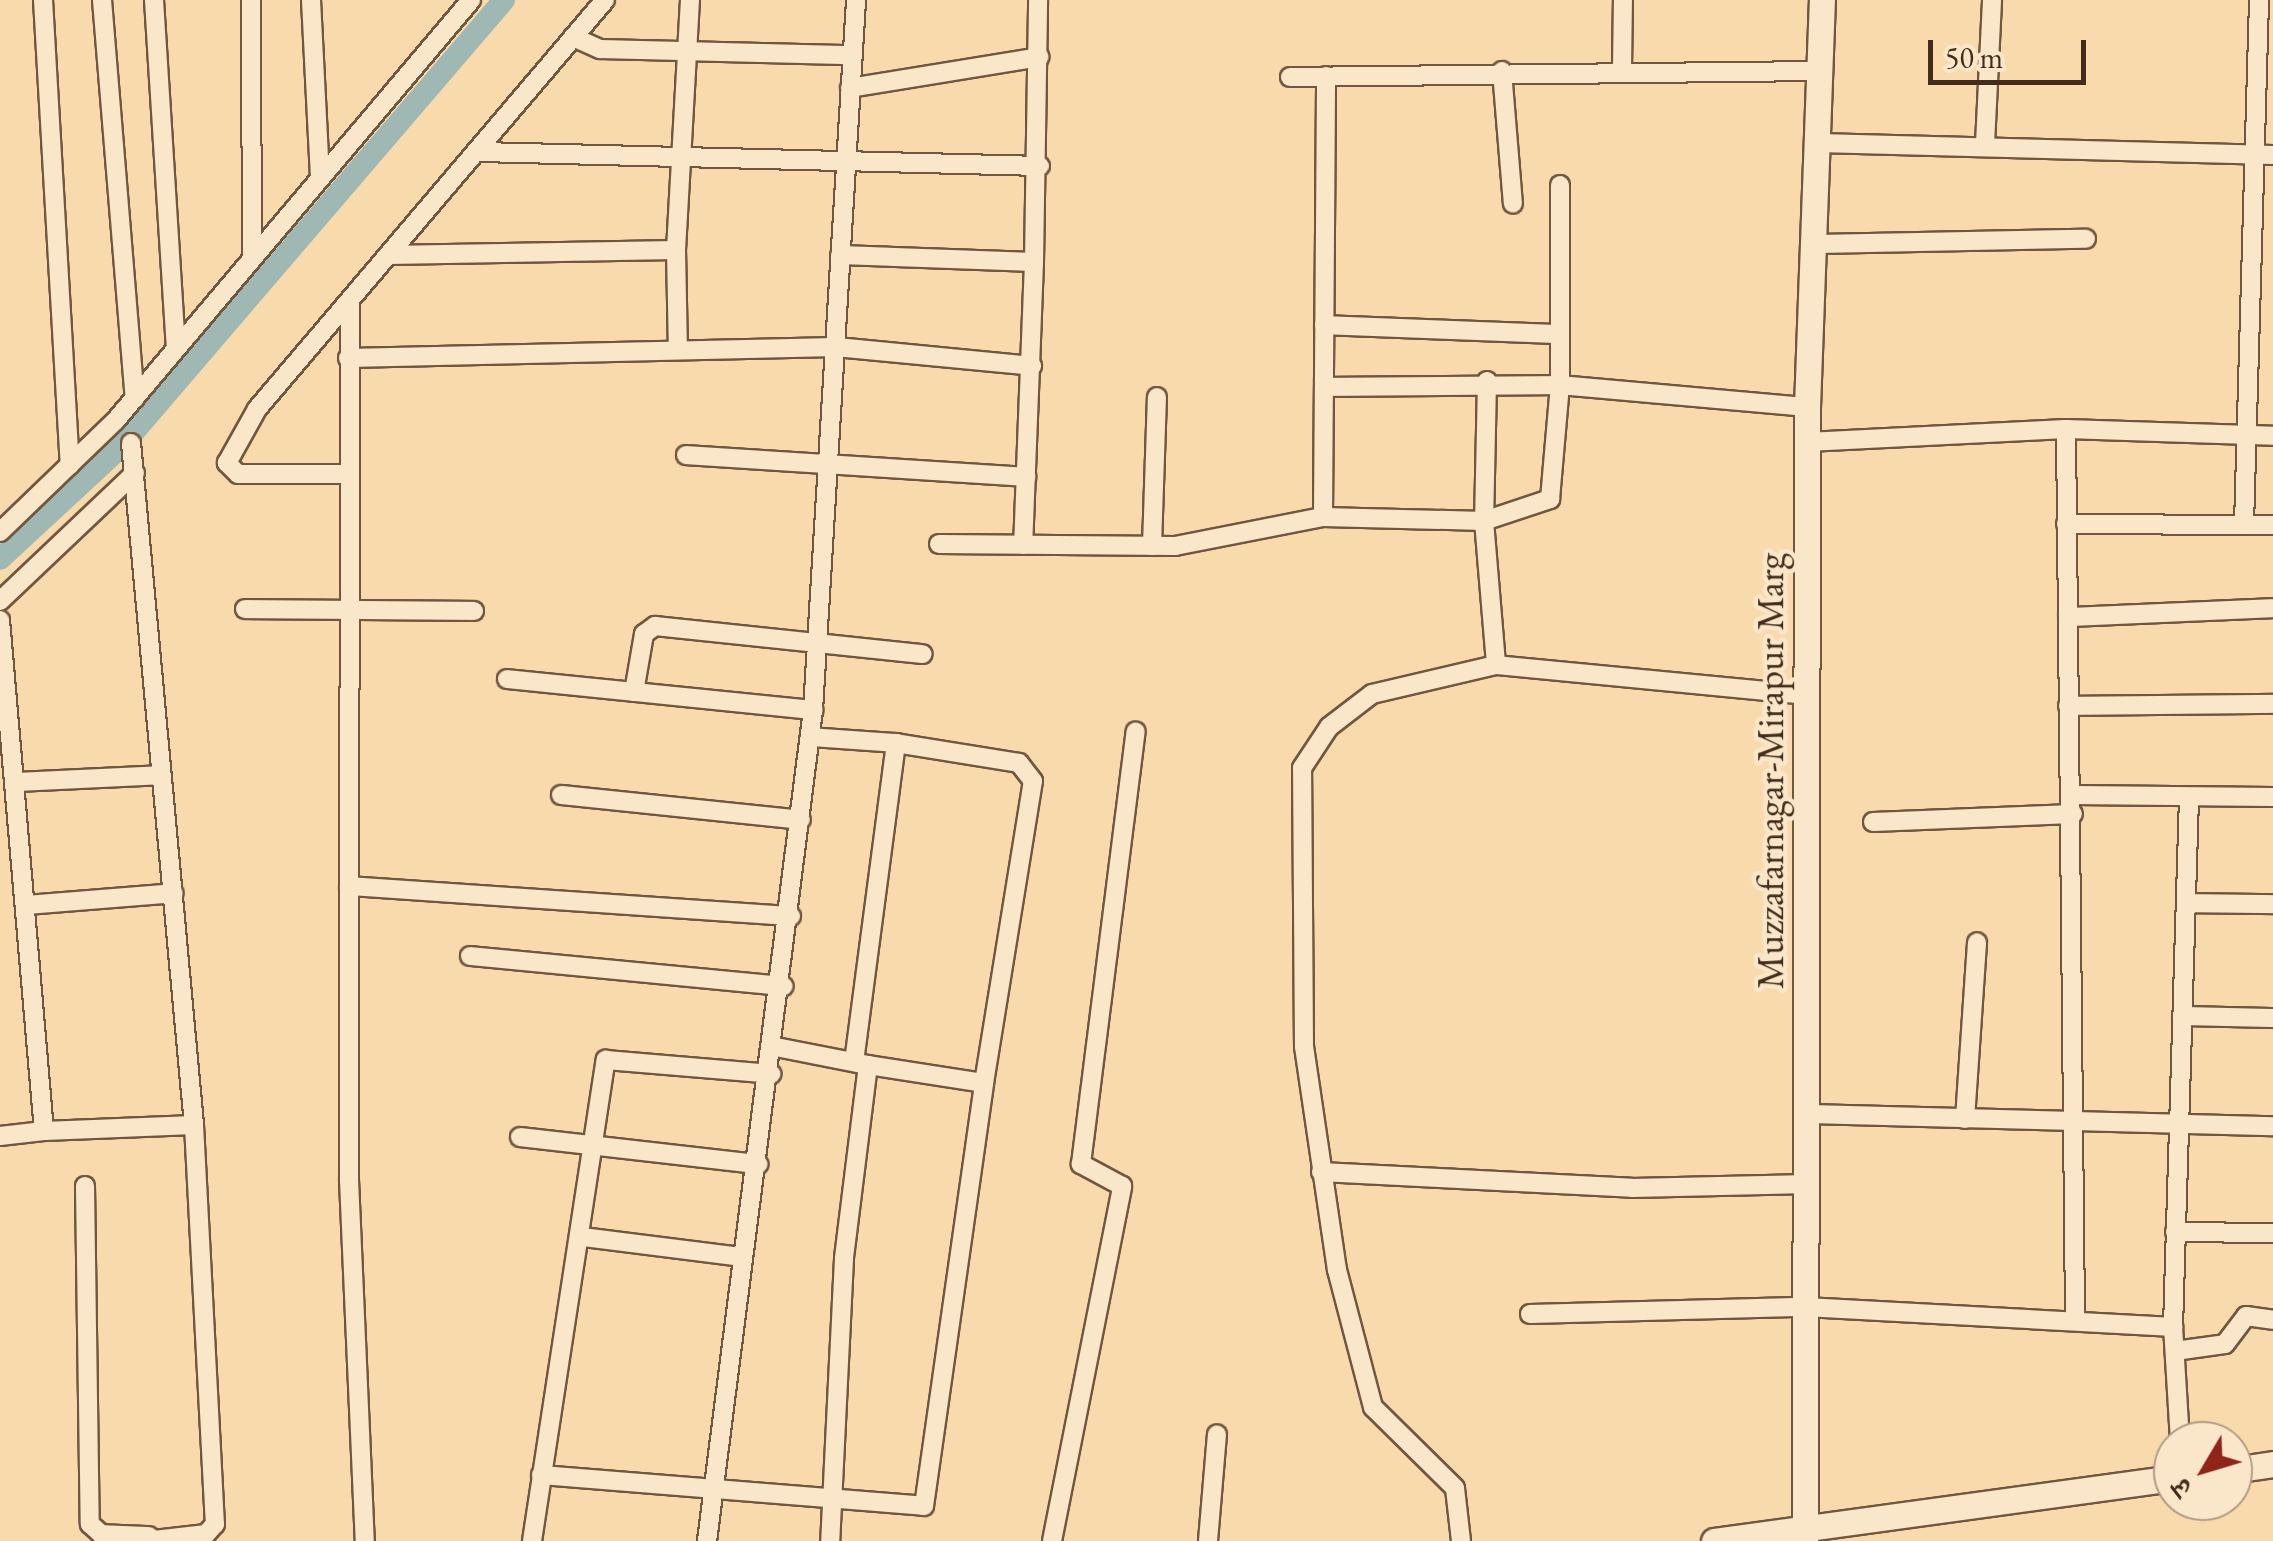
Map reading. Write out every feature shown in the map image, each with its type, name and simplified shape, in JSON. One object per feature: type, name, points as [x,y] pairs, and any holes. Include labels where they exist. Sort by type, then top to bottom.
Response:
[{"type":"main road","name":"Muzzafarnagar-Mirapur Marg","points":[[1805,1533],[1809,1184],[1807,407],[1822,0]]},
{"type":"main road","points":[[1714,1541],[1805,1533],[2153,1481]]},
{"type":"street","points":[[43,0],[70,465]]},
{"type":"street","points":[[102,0],[135,399]]},
{"type":"street","points":[[154,0],[176,345]]},
{"type":"street","points":[[251,0],[252,257]]},
{"type":"street","points":[[310,0],[320,176]]},
{"type":"street","points":[[0,532],[118,423],[176,345],[470,0]]},
{"type":"street","points":[[348,474],[238,474],[226,463],[258,409],[480,152],[605,0]]},
{"type":"street","points":[[678,350],[679,150],[683,54],[690,0]]},
{"type":"street","points":[[706,1541],[716,1488],[742,1257],[784,986],[810,737],[856,0]]},
{"type":"street","points":[[1023,545],[1040,166],[1038,0]]},
{"type":"street","points":[[1622,68],[1623,0]]},
{"type":"street","points":[[1986,144],[1992,0]]},
{"type":"street","points":[[2244,525],[2244,439],[2264,215],[2259,0]]},
{"type":"street","points":[[573,37],[600,49],[683,54],[853,55]]},
{"type":"street","points":[[850,88],[1039,57]]},
{"type":"street","points":[[1290,78],[1622,68],[1821,70]]},
{"type":"street","points":[[1502,71],[1512,204]]},
{"type":"street","points":[[1323,518],[1328,386],[1324,325],[1326,76]]},
{"type":"street","points":[[1818,143],[1986,144],[2264,155]]},
{"type":"street","points":[[480,152],[679,150],[1040,166]]},
{"type":"street","points":[[939,544],[1152,546],[1323,518],[1484,521],[1550,499],[1560,385],[1560,185]]},
{"type":"street","points":[[1814,244],[2086,239]]},
{"type":"street","points":[[388,254],[676,250]]},
{"type":"street","points":[[840,255],[1034,262]]},
{"type":"street","points":[[350,300],[349,886],[365,1541]]},
{"type":"street","points":[[1324,325],[1560,334]]},
{"type":"street","points":[[348,358],[836,347],[1032,366]]},
{"type":"street","points":[[1328,386],[1487,380],[1807,407]]},
{"type":"street","points":[[1487,380],[1484,521],[1496,665]]},
{"type":"street","points":[[1152,546],[1157,397]]},
{"type":"street","points":[[2066,429],[2068,706],[2073,804],[2075,1321]]},
{"type":"street","points":[[1807,442],[2066,429],[2244,439],[2273,436]]},
{"type":"street","points":[[85,1186],[90,1524],[101,1534],[147,1539],[200,1536],[215,1524],[194,1125],[131,443]]},
{"type":"street","points":[[686,455],[830,461],[1026,477]]},
{"type":"street","points":[[0,601],[136,472]]},
{"type":"street","points":[[2066,524],[2273,524]]},
{"type":"street","points":[[2068,617],[2273,608]]},
{"type":"street","points":[[245,609],[474,612]]},
{"type":"street","points":[[0,620],[44,1131]]},
{"type":"street","points":[[634,692],[650,627],[817,638],[923,654]]},
{"type":"street","points":[[1461,1541],[1454,1488],[1385,1428],[1363,1381],[1321,1172],[1304,1047],[1298,779],[1348,707],[1401,683],[1496,665],[1806,694]]},
{"type":"street","points":[[507,679],[812,710]]},
{"type":"street","points":[[2068,706],[2273,704]]},
{"type":"street","points":[[1052,1541],[1122,1186],[1080,1164],[1136,731]]},
{"type":"street","points":[[542,1474],[926,1504],[984,1083],[1032,773],[1018,763],[896,743],[810,737]]},
{"type":"street","points":[[830,1541],[844,1259],[896,743]]},
{"type":"street","points":[[15,782],[161,776]]},
{"type":"street","points":[[562,796],[801,820]]},
{"type":"street","points":[[1874,822],[2073,804],[2273,797]]},
{"type":"street","points":[[2179,1421],[2173,1328],[2189,798]]},
{"type":"street","points":[[349,886],[792,916]]},
{"type":"street","points":[[26,905],[174,894]]},
{"type":"street","points":[[2186,904],[2273,904]]},
{"type":"street","points":[[1966,1119],[1978,942]]},
{"type":"street","points":[[470,956],[784,986]]},
{"type":"street","points":[[2182,1016],[2273,1018]]},
{"type":"street","points":[[776,1047],[984,1083]]},
{"type":"street","points":[[532,1541],[609,1057],[770,1074]]},
{"type":"street","points":[[1808,1114],[2075,1125],[2273,1126]]},
{"type":"street","points":[[0,1136],[194,1125]]},
{"type":"street","points":[[520,1137],[758,1164]]},
{"type":"street","points":[[1321,1172],[1632,1188],[1809,1184]]},
{"type":"street","points":[[2175,1232],[2273,1233]]},
{"type":"street","points":[[583,1237],[742,1257]]},
{"type":"street","points":[[1530,1314],[1806,1307],[2173,1328]]},
{"type":"street","points":[[2174,1351],[2225,1344],[2246,1316],[2273,1320]]},
{"type":"street","points":[[1208,1541],[1217,1434]]},
{"type":"waterway","points":[[0,559],[120,448],[504,0]]}]
